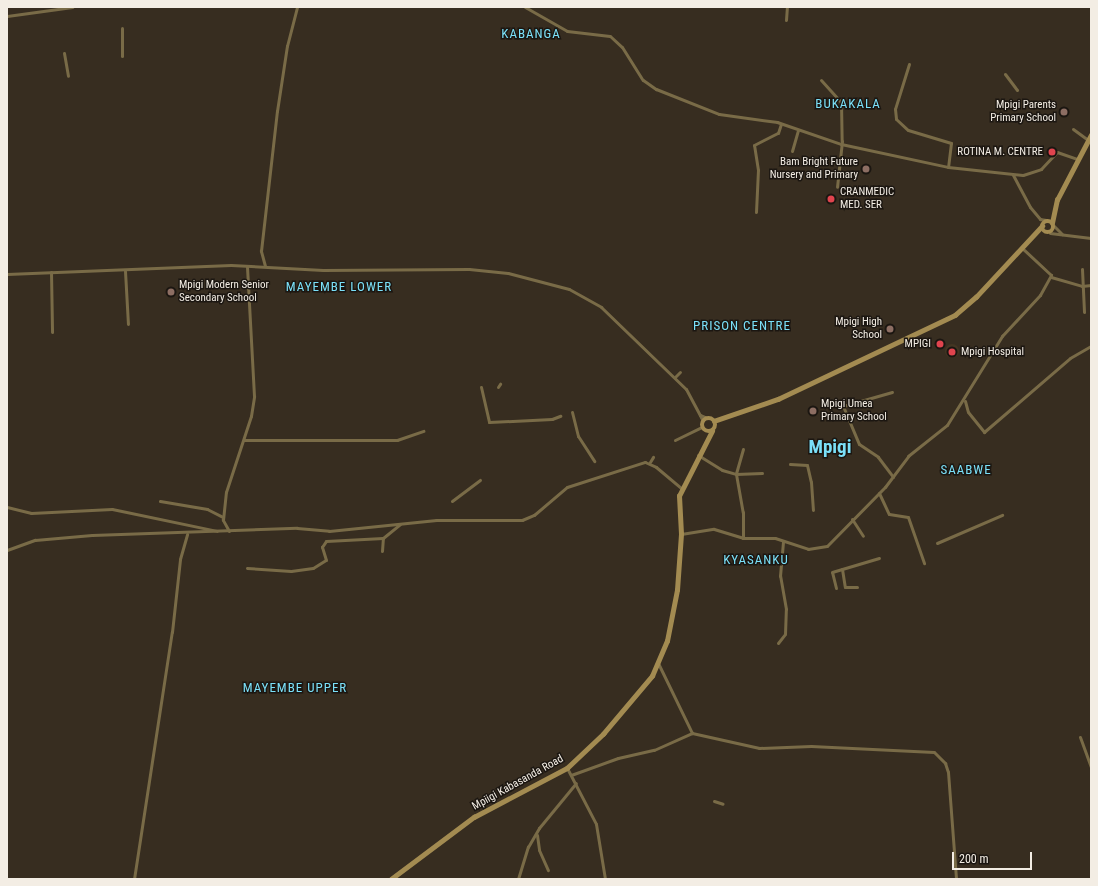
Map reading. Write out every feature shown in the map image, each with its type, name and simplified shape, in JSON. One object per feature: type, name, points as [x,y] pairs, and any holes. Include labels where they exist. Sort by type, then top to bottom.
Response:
[{"type":"main road","points":[[1053,224],[1046,221],[1053,212],[1077,159],[1091,135]]},
{"type":"main road","points":[[1033,236],[1048,233],[1053,224],[1053,212]]},
{"type":"main road","name":"Mpiigi Kabasanda Road","points":[[714,421],[778,399],[955,315],[1023,249],[1046,221]]},
{"type":"main road","points":[[1042,226],[1048,233]]},
{"type":"main road","name":"Mpiigi Kabasanda Road","points":[[391,879],[474,817],[567,768],[627,707],[652,676],[667,641],[677,590],[682,534],[678,508],[682,490],[698,455],[713,430],[732,416]]},
{"type":"main road","points":[[704,429],[713,430],[714,421],[705,420],[704,429],[706,441]]},
{"type":"street","points":[[7,16],[72,7]]},
{"type":"street","points":[[265,266],[261,251],[277,111],[287,46],[297,7]]},
{"type":"street","points":[[525,7],[567,31],[614,39],[643,80],[660,92],[719,114],[781,124],[841,144],[948,167],[1013,175],[1037,171],[1057,152],[1077,159]]},
{"type":"street","points":[[786,20],[787,7]]},
{"type":"street","points":[[122,28],[122,56]]},
{"type":"street","points":[[64,53],[68,76]]},
{"type":"street","points":[[909,64],[895,109],[896,119],[908,130],[951,143],[948,167]]},
{"type":"street","points":[[1004,74],[1017,90]]},
{"type":"street","points":[[821,80],[841,102],[841,144],[837,187]]},
{"type":"street","points":[[756,212],[758,170],[754,145],[778,133],[781,124]]},
{"type":"street","points":[[792,151],[798,130]]},
{"type":"street","points":[[1073,130],[1088,140]]},
{"type":"street","points":[[1013,175],[1030,207],[1040,219],[1046,221]]},
{"type":"street","points":[[1053,224],[1062,234]]},
{"type":"street","points":[[1048,233],[1091,238]]},
{"type":"street","points":[[1023,249],[1051,277],[1082,286],[1091,285]]},
{"type":"street","points":[[230,532],[223,517],[226,492],[244,440],[255,388],[247,266]]},
{"type":"street","points":[[7,274],[265,266],[323,270],[488,270],[546,282],[569,289],[601,307],[675,377],[696,402],[700,414],[705,420]]},
{"type":"street","points":[[1082,269],[1084,312]]},
{"type":"street","points":[[125,271],[128,324]]},
{"type":"street","points":[[51,272],[52,332]]},
{"type":"street","points":[[682,534],[714,529],[743,538],[772,538],[808,550],[827,546],[879,493],[908,456],[946,425],[965,399],[1000,339],[1040,295],[1051,277]]},
{"type":"street","points":[[965,399],[968,412],[984,432],[1070,358],[1091,346]]},
{"type":"street","points":[[675,377],[680,372]]},
{"type":"street","points":[[481,387],[488,422],[552,419],[560,416]]},
{"type":"street","points":[[892,392],[843,406],[859,444],[878,457],[893,476]]},
{"type":"street","points":[[572,412],[578,436],[594,461]]},
{"type":"street","points":[[675,440],[704,429]]},
{"type":"street","points":[[244,440],[397,440],[423,431]]},
{"type":"street","points":[[743,449],[736,474],[743,512],[743,538]]},
{"type":"street","points":[[698,455],[722,470],[736,474],[762,473]]},
{"type":"street","points":[[7,550],[51,538],[187,534],[297,528],[329,531],[436,520],[522,520],[534,515],[567,487],[650,462],[653,457]]},
{"type":"street","points":[[650,462],[682,490]]},
{"type":"street","points":[[790,464],[807,464],[812,482],[813,510]]},
{"type":"street","points":[[452,501],[480,480]]},
{"type":"street","points":[[879,493],[889,514],[908,517],[924,563]]},
{"type":"street","points":[[160,501],[207,509],[223,517]]},
{"type":"street","points":[[7,507],[31,514],[112,509],[220,532]]},
{"type":"street","points":[[937,543],[1002,516]]},
{"type":"street","points":[[852,519],[863,536]]},
{"type":"street","points":[[247,568],[291,571],[313,568],[326,560],[322,547],[326,542],[383,538],[400,524]]},
{"type":"street","points":[[134,879],[172,632],[180,559],[187,534]]},
{"type":"street","points":[[382,551],[383,538]]},
{"type":"street","points":[[778,643],[785,634],[786,608],[780,576],[783,541]]},
{"type":"street","points":[[836,588],[832,572],[879,558]]},
{"type":"street","points":[[842,570],[845,587],[857,587]]},
{"type":"street","points":[[658,663],[692,733]]},
{"type":"street","points":[[571,775],[618,758],[654,750],[692,733],[759,748],[811,746],[934,752],[945,763],[948,772],[956,879]]},
{"type":"street","points":[[1080,736],[1091,767]]},
{"type":"street","points":[[567,768],[596,824],[605,879]]},
{"type":"street","points":[[518,879],[528,847],[537,835],[545,819],[576,783]]},
{"type":"street","points":[[714,801],[723,804]]},
{"type":"street","points":[[537,835],[539,850],[548,870]]},
{"type":"shaded area","name":"Mpigi Hospital","points":[[949,344],[955,344],[959,348],[959,354],[955,358],[949,358],[945,354],[945,348]]},
{"type":"place","name":"Mpigi Parents Primary School","points":[[1064,112]]},
{"type":"place","name":"ROTINA M. CENTRE","points":[[1052,152]]},
{"type":"place","name":"Bam Bright Future Nursery and Primary","points":[[866,169]]},
{"type":"place","name":"CRANMEDIC MED. SER","points":[[831,199]]},
{"type":"place","name":"Mpigi Modern Senior Secondary School","points":[[171,292]]},
{"type":"place","name":"Mpigi High School","points":[[890,329]]},
{"type":"place","name":"MPIGI","points":[[940,344]]},
{"type":"place","name":"Mpigi Hospital","points":[[952,352]]},
{"type":"place","name":"Mpigi Umea Primary School","points":[[813,411]]},
{"type":"district","name":"KABANGA","points":[[531,34]]},
{"type":"district","name":"BUKAKALA","points":[[848,104]]},
{"type":"district","name":"MAYEMBE LOWER","points":[[339,287]]},
{"type":"district","name":"PRISON CENTRE","points":[[742,326]]},
{"type":"district","name":"Mpigi","points":[[830,447]]},
{"type":"district","name":"SAABWE","points":[[966,470]]},
{"type":"district","name":"KYASANKU","points":[[756,560]]},
{"type":"district","name":"MAYEMBE UPPER","points":[[295,688]]}]
